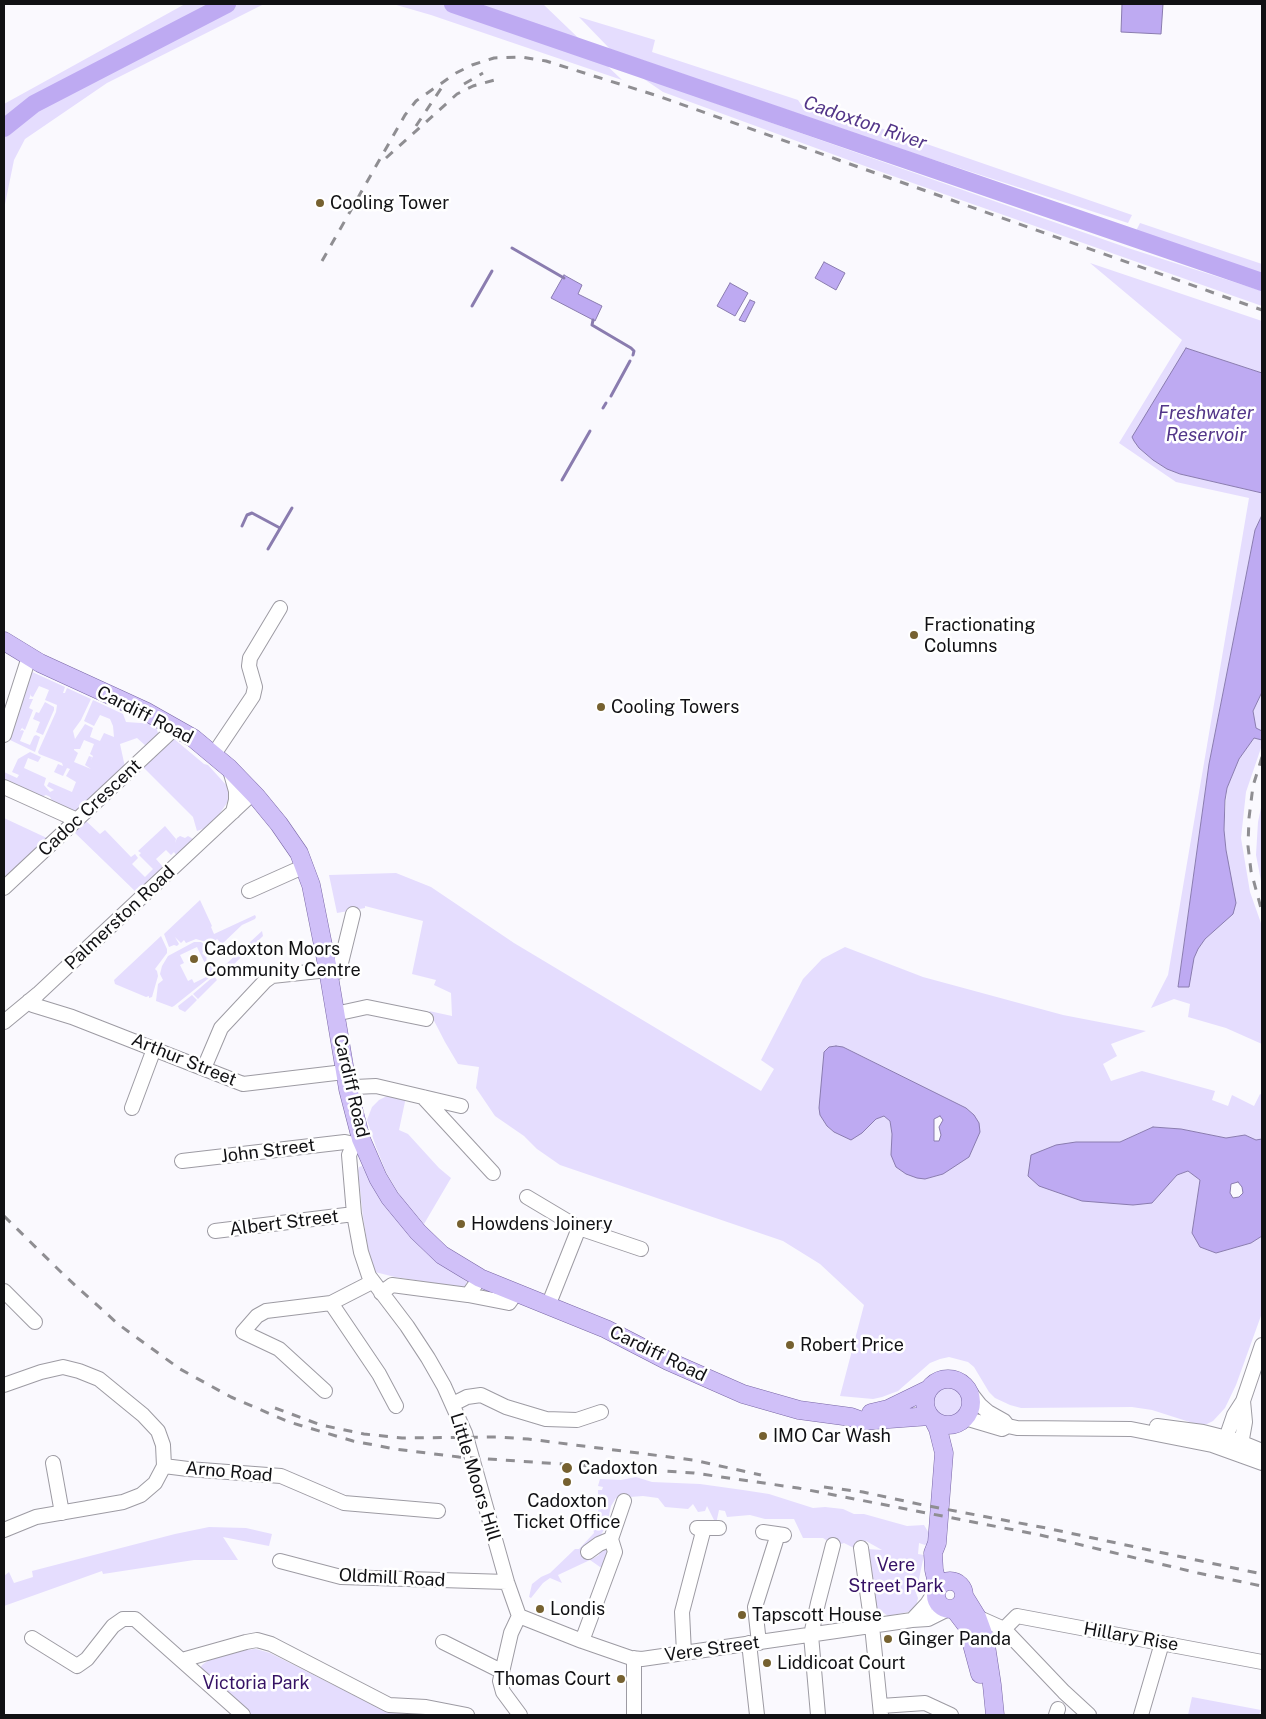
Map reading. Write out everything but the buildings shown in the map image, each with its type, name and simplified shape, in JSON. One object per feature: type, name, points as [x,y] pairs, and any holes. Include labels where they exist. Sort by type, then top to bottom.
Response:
[{"type":"main road","name":"Cardiff Road","points":[[4,641],[29,657],[176,727],[230,768],[279,824],[299,853],[311,885],[358,1141],[378,1178],[404,1217],[442,1255],[480,1278],[606,1329],[668,1361],[744,1394],[799,1410],[851,1417],[862,1421],[932,1418]]},
{"type":"main road","points":[[942,1586],[933,1563],[933,1553],[937,1543],[944,1453],[940,1435],[925,1404],[925,1398],[928,1390],[936,1381],[951,1378],[969,1390],[971,1405],[952,1435],[944,1453]]},
{"type":"main road","name":"Cardiff Road","points":[[851,1417],[888,1408],[928,1390]]},
{"type":"main road","points":[[932,1418],[947,1425],[962,1420]]},
{"type":"main road","points":[[942,1586],[961,1586],[955,1605],[977,1638],[992,1685],[995,1715]]},
{"type":"main road","points":[[942,1586],[935,1597],[942,1607],[955,1605],[977,1617],[980,1672],[988,1715]]},
{"type":"street","points":[[214,754],[254,696],[255,684],[249,666],[250,658],[280,608]]},
{"type":"street","points":[[4,735],[29,657]]},
{"type":"street","name":"Cadoc Crescent","points":[[4,888],[176,727]]},
{"type":"street","points":[[230,768],[236,791],[233,812]]},
{"type":"street","points":[[4,787],[77,820]]},
{"type":"street","name":"Palmerston Road","points":[[4,1022],[253,793]]},
{"type":"street","points":[[248,891],[305,866]]},
{"type":"street","points":[[204,1068],[221,1028],[272,976],[339,971],[353,914]]},
{"type":"street","name":"Arthur Street","points":[[29,1001],[33,1005],[72,1017],[242,1084],[346,1081],[355,1087],[376,1086],[461,1106]]},
{"type":"street","points":[[335,1014],[367,1007],[426,1020]]},
{"type":"street","points":[[132,1108],[154,1048]]},
{"type":"street","points":[[424,1097],[493,1173]]},
{"type":"street","name":"John Street","points":[[182,1161],[358,1141]]},
{"type":"street","name":"Little Moors Hill","points":[[358,1141],[350,1155],[354,1214],[360,1252],[366,1271],[428,1358],[452,1404],[470,1450],[507,1582],[519,1616]]},
{"type":"street","points":[[527,1197],[579,1228],[641,1249]]},
{"type":"street","name":"Albert Street","points":[[215,1232],[354,1214]]},
{"type":"street","points":[[548,1306],[579,1228]]},
{"type":"street","points":[[468,1295],[480,1278]]},
{"type":"street","points":[[325,1390],[279,1349],[244,1332],[256,1316],[266,1311],[331,1303],[372,1282]]},
{"type":"street","points":[[381,1293],[392,1285],[468,1295],[509,1303],[516,1293]]},
{"type":"street","points":[[4,1290],[35,1322]]},
{"type":"street","points":[[331,1303],[379,1374],[396,1406]]},
{"type":"street","points":[[1224,1443],[1234,1415],[1243,1401],[1262,1345]]},
{"type":"street","points":[[4,1385],[41,1372],[63,1367],[79,1371],[99,1380],[144,1415],[158,1431],[163,1445],[164,1466],[155,1483],[141,1495],[123,1502],[36,1517],[4,1530]]},
{"type":"street","points":[[969,1390],[988,1412],[1004,1421],[1008,1426],[1017,1428],[1132,1428],[1224,1443],[1240,1448],[1262,1450]]},
{"type":"street","points":[[452,1404],[467,1397],[481,1395],[506,1407],[546,1419],[577,1420],[601,1412]]},
{"type":"street","points":[[1240,1448],[1245,1422],[1243,1401]]},
{"type":"street","points":[[962,1420],[1002,1429],[1008,1426]]},
{"type":"street","points":[[1240,1448],[1262,1463]]},
{"type":"street","points":[[53,1463],[62,1513]]},
{"type":"street","name":"Arno Road","points":[[164,1466],[281,1476],[344,1503],[438,1511]]},
{"type":"street","points":[[582,1641],[615,1552],[611,1539],[624,1501]]},
{"type":"street","points":[[684,1653],[682,1612],[701,1529],[719,1528]]},
{"type":"street","points":[[757,1715],[754,1643],[755,1607],[780,1536],[762,1532]]},
{"type":"street","points":[[588,1552],[599,1544],[611,1539]]},
{"type":"street","points":[[818,1715],[811,1635],[833,1546]]},
{"type":"street","points":[[862,1548],[881,1710],[925,1703],[951,1715]]},
{"type":"street","name":"Oldmill Road","points":[[280,1561],[341,1577],[507,1582]]},
{"type":"street","points":[[912,1620],[942,1586]]},
{"type":"street","name":"Vere Street","points":[[519,1616],[582,1641],[642,1659],[928,1619],[955,1605]]},
{"type":"street","points":[[519,1616],[511,1633],[501,1671],[500,1686],[520,1715]]},
{"type":"street","name":"Hillary Rise","points":[[1008,1633],[1017,1616],[1262,1662]]},
{"type":"street","points":[[977,1617],[1008,1633],[1089,1715]]},
{"type":"street","points":[[32,1638],[76,1666],[87,1659],[113,1626],[123,1619],[135,1619],[243,1715]]},
{"type":"street","points":[[977,1638],[1008,1633]]},
{"type":"street","points":[[182,1660],[257,1640],[271,1644],[390,1705],[426,1707],[467,1715]]},
{"type":"street","points":[[442,1642],[501,1671]]},
{"type":"street","points":[[1141,1715],[1162,1643]]},
{"type":"street","points":[[634,1658],[634,1715]]},
{"type":"green space","points":[[185,4],[264,4],[107,83],[25,139],[14,160],[4,209],[4,104]]},
{"type":"green space","points":[[393,4],[543,4],[622,80],[431,15]]},
{"type":"green space","points":[[579,17],[655,40],[652,52],[798,100],[805,110],[814,105],[1132,215],[1128,223],[913,153],[610,49]]},
{"type":"green space","points":[[641,77],[1128,248],[1262,291],[1262,306],[873,169],[663,92]]},
{"type":"green space","points":[[1140,223],[1262,264],[1262,275],[1136,231]]},
{"type":"green space","points":[[1090,263],[1262,321],[1262,373],[1186,348],[1139,448],[1167,469],[1180,474],[1262,493],[1262,515],[1255,530],[1209,764],[1178,986],[1198,949],[1216,929],[1226,850],[1224,830],[1227,788],[1239,759],[1254,738],[1262,740],[1246,792],[1241,838],[1250,892],[1262,926],[1262,1044],[1226,1028],[1188,1017],[1190,1004],[1174,999],[1151,1008],[1168,975],[1249,498],[1176,482],[1119,443],[1182,340]]},
{"type":"green space","points":[[28,670],[65,687],[63,693],[65,693],[67,688],[91,699],[81,720],[73,731],[75,739],[85,724],[93,728],[90,737],[100,741],[104,733],[114,737],[110,719],[100,715],[94,726],[84,721],[93,700],[123,714],[126,722],[155,724],[159,736],[146,746],[137,738],[120,744],[125,767],[76,812],[70,811],[64,806],[57,809],[50,797],[46,795],[41,797],[4,781],[4,772],[17,778],[19,775],[12,772],[18,759],[30,752],[41,757],[38,762],[28,758],[24,768],[46,778],[44,785],[50,792],[54,790],[47,786],[49,782],[72,792],[76,782],[66,776],[70,769],[67,768],[63,776],[54,772],[58,764],[63,766],[62,763],[38,752],[56,712],[57,705],[45,700],[49,690],[39,686],[33,697],[31,694],[29,699],[33,699],[29,708],[33,710],[25,730],[22,728],[23,726],[20,731],[24,731],[20,741],[30,745],[34,736],[40,737],[35,752],[8,739]],"holes":[[[84,740],[94,744],[90,754],[93,756],[91,760],[92,757],[89,756],[85,765],[91,769],[74,762],[78,753],[74,749],[80,749]]]},
{"type":"green space","points":[[1262,692],[1262,731],[1256,729],[1253,711]]},
{"type":"green space","points":[[45,702],[54,707],[54,710],[43,735],[36,732],[40,722],[33,719],[36,712],[39,713]]},
{"type":"green space","points":[[173,738],[204,764],[208,765],[228,787],[229,800],[211,826],[197,831],[193,817],[141,765]]},
{"type":"green space","points":[[1262,803],[1262,886],[1256,855],[1258,822]]},
{"type":"green space","points":[[4,818],[49,839],[4,877]]},
{"type":"green space","points":[[86,821],[100,834],[105,830],[131,857],[135,854],[138,858],[132,864],[145,877],[153,869],[139,855],[141,853],[138,851],[165,826],[176,839],[175,843],[180,836],[185,838],[188,836],[193,839],[176,855],[174,852],[171,855],[166,850],[156,859],[163,867],[137,893],[74,832]]},
{"type":"green space","points":[[396,873],[431,887],[514,943],[761,1091],[774,1069],[761,1060],[803,979],[822,959],[845,947],[923,977],[1063,1015],[1146,1031],[1111,1044],[1117,1056],[1103,1064],[1111,1081],[1142,1071],[1215,1091],[1212,1100],[1228,1106],[1232,1095],[1254,1106],[1260,1094],[1262,1095],[1262,1139],[1256,1140],[1245,1135],[1226,1138],[1181,1129],[1153,1127],[1120,1142],[1076,1142],[1152,1203],[1177,1175],[1188,1171],[1200,1180],[1192,1233],[1216,1253],[1251,1243],[1262,1236],[1262,1313],[1236,1385],[1225,1408],[1213,1421],[1199,1425],[1152,1410],[1132,1407],[1021,1408],[995,1398],[989,1392],[974,1367],[968,1362],[949,1357],[930,1363],[898,1391],[882,1397],[873,1399],[840,1396],[864,1305],[820,1264],[783,1241],[560,1165],[495,1116],[476,1088],[479,1067],[458,1064],[429,1011],[452,1016],[451,993],[434,985],[436,980],[412,974],[423,921],[365,906],[365,908],[337,913],[329,875]],"holes":[[[843,1047],[966,1108],[943,1174],[925,1179],[891,1146],[890,1121],[884,1116],[834,1132],[827,1126],[820,1115]]]},
{"type":"green space","points":[[200,900],[214,934],[255,915],[256,917],[242,925],[222,944],[217,939],[210,946],[206,942],[196,939],[186,943],[184,940],[181,943],[175,937],[179,944],[169,947],[164,934]]},
{"type":"green space","points":[[262,931],[263,936],[228,970],[224,966]]},
{"type":"green space","points":[[161,936],[167,953],[155,969],[158,976],[152,997],[146,997],[115,984],[114,980]]},
{"type":"green space","points":[[194,942],[201,942],[208,947],[202,953],[217,971],[211,976],[197,947],[180,955],[184,963],[180,965],[188,981],[192,979],[194,983],[208,976],[209,978],[172,1007],[156,1001],[158,984],[163,980],[160,974],[162,966],[168,956]]},
{"type":"green space","points":[[214,976],[217,980],[198,999],[193,994]]},
{"type":"green space","points":[[192,995],[197,1000],[185,1012],[179,1009],[178,1006]]},
{"type":"green space","points":[[389,1095],[406,1097],[399,1130],[408,1134],[439,1168],[451,1178],[424,1224],[402,1199],[386,1172],[367,1120],[372,1107],[379,1100]]},
{"type":"green space","points":[[362,1166],[385,1206],[405,1230],[430,1255],[467,1282],[466,1288],[375,1272],[369,1254],[363,1217],[358,1171],[359,1167]]},
{"type":"green space","points":[[947,1384],[959,1389],[964,1401],[959,1413],[947,1418],[935,1413],[930,1401],[935,1389]]},
{"type":"green space","name":"Vere Street Park","points":[[636,1477],[652,1482],[700,1484],[769,1494],[813,1508],[843,1509],[854,1514],[864,1514],[907,1526],[924,1525],[933,1540],[925,1545],[919,1543],[918,1554],[924,1555],[916,1593],[918,1598],[916,1607],[908,1612],[888,1616],[877,1608],[868,1549],[882,1550],[866,1541],[854,1548],[844,1543],[835,1546],[823,1538],[803,1538],[794,1519],[765,1519],[750,1515],[727,1517],[725,1511],[719,1510],[716,1524],[707,1506],[705,1511],[698,1512],[693,1504],[688,1509],[665,1507],[658,1498],[643,1496],[616,1498],[611,1506],[607,1524],[601,1535],[584,1556],[587,1560],[592,1559],[599,1555],[600,1550],[611,1548],[603,1567],[590,1560],[558,1575],[562,1583],[550,1578],[543,1583],[531,1598],[529,1597],[532,1584],[550,1573],[575,1549],[579,1549],[594,1533],[593,1528],[596,1525],[600,1498],[598,1490],[602,1490],[603,1487],[598,1486],[600,1479],[621,1480]]},
{"type":"green space","points":[[209,1527],[246,1528],[272,1534],[269,1546],[223,1537],[238,1560],[194,1560],[103,1574],[102,1571],[4,1606],[4,1576],[9,1572],[14,1583],[33,1577],[32,1571]]},
{"type":"green space","name":"Victoria Park","points":[[256,1649],[270,1653],[387,1712],[424,1715],[244,1715],[199,1671],[202,1665],[213,1657],[241,1650]]},
{"type":"green space","points":[[1192,1697],[1261,1710],[1259,1715],[1188,1715]]},
{"type":"water","points":[[1122,4],[1163,4],[1161,34],[1121,32]]},
{"type":"water","points":[[824,262],[845,273],[836,290],[815,278]]},
{"type":"water","points":[[564,275],[582,285],[578,294],[602,306],[595,321],[551,298]]},
{"type":"water","points":[[730,283],[748,293],[735,316],[717,306]]},
{"type":"water","points":[[750,300],[755,302],[745,322],[739,320]]},
{"type":"water","name":"Freshwater Reservoir","points":[[1186,348],[1262,373],[1262,493],[1180,474],[1167,469],[1153,460],[1134,441],[1132,437]]},
{"type":"water","points":[[1262,515],[1262,692],[1253,711],[1256,728],[1262,731],[1262,740],[1254,738],[1239,759],[1227,788],[1225,800],[1224,830],[1226,850],[1236,903],[1233,914],[1205,939],[1198,949],[1194,958],[1189,987],[1178,987],[1209,764],[1255,530]]},
{"type":"water","points":[[829,1047],[843,1047],[966,1108],[979,1123],[980,1132],[969,1157],[943,1174],[925,1179],[917,1178],[906,1174],[896,1167],[891,1155],[892,1134],[890,1121],[884,1116],[876,1119],[862,1133],[851,1140],[834,1132],[827,1126],[820,1115],[819,1108],[824,1052]],"holes":[[[940,1116],[943,1120],[939,1127],[941,1135],[939,1141],[934,1141],[934,1119]]]},
{"type":"water","points":[[1153,1127],[1181,1129],[1226,1138],[1245,1135],[1256,1140],[1262,1139],[1262,1236],[1251,1243],[1216,1253],[1200,1247],[1192,1233],[1200,1180],[1188,1171],[1177,1175],[1152,1203],[1133,1205],[1082,1201],[1039,1186],[1028,1176],[1031,1155],[1056,1145],[1076,1142],[1120,1142]],"holes":[[[1238,1182],[1242,1187],[1243,1193],[1239,1197],[1233,1198],[1230,1193],[1231,1184]]]},
{"type":"waterway","name":"Cadoxton River","points":[[4,128],[34,104],[227,4]]},
{"type":"waterway","name":"Cadoxton River","points":[[453,4],[1262,282]]},
{"type":"waterway","points":[[512,248],[564,278]]},
{"type":"waterway","points":[[472,306],[492,271]]},
{"type":"waterway","points":[[593,320],[592,325],[631,348],[634,351],[633,355]]},
{"type":"waterway","points":[[611,396],[630,361]]},
{"type":"waterway","points":[[603,408],[606,403]]},
{"type":"waterway","points":[[562,480],[590,431]]},
{"type":"waterway","points":[[268,549],[292,508]]},
{"type":"waterway","points":[[242,526],[247,515],[252,513],[280,528]]},
{"type":"railway","points":[[322,261],[405,115],[416,101],[456,73],[472,65],[494,58],[521,57],[546,61],[658,96],[1262,310]]},
{"type":"railway","points":[[464,84],[483,73]]},
{"type":"railway","points":[[386,158],[457,94],[473,86],[498,79]]},
{"type":"railway","points":[[416,126],[444,84]]},
{"type":"railway","points":[[1262,757],[1253,786],[1248,846],[1251,871],[1262,912]]},
{"type":"railway","points":[[4,1216],[65,1276],[118,1324],[180,1369],[231,1397],[289,1422],[353,1441],[395,1449],[459,1457],[694,1473],[798,1488],[1040,1535],[1198,1573],[1262,1586]]},
{"type":"railway","points":[[275,1408],[321,1425],[364,1434],[402,1438],[498,1437],[528,1439],[693,1460],[761,1475]]},
{"type":"railway","points":[[824,1487],[863,1492],[1046,1528],[1262,1574]]},
{"type":"place","name":"Cooling Tower","points":[[320,203]]},
{"type":"place","name":"Fractionating Columns","points":[[914,635]]},
{"type":"place","name":"Cooling Towers","points":[[601,707]]},
{"type":"place","name":"Cadoxton Moors Community Centre","points":[[194,959]]},
{"type":"place","name":"Howdens Joinery","points":[[461,1224]]},
{"type":"place","name":"Robert Price","points":[[790,1345]]},
{"type":"place","name":"IMO Car Wash","points":[[763,1436]]},
{"type":"place","name":"Cadoxton","points":[[567,1468]]},
{"type":"place","name":"Cadoxton Ticket Office","points":[[567,1482]]},
{"type":"place","name":"Londis","points":[[540,1609]]},
{"type":"place","name":"Tapscott House","points":[[742,1615]]},
{"type":"place","name":"Ginger Panda","points":[[888,1639]]},
{"type":"place","name":"Liddicoat Court","points":[[767,1663]]},
{"type":"place","name":"Thomas Court","points":[[621,1679]]}]
